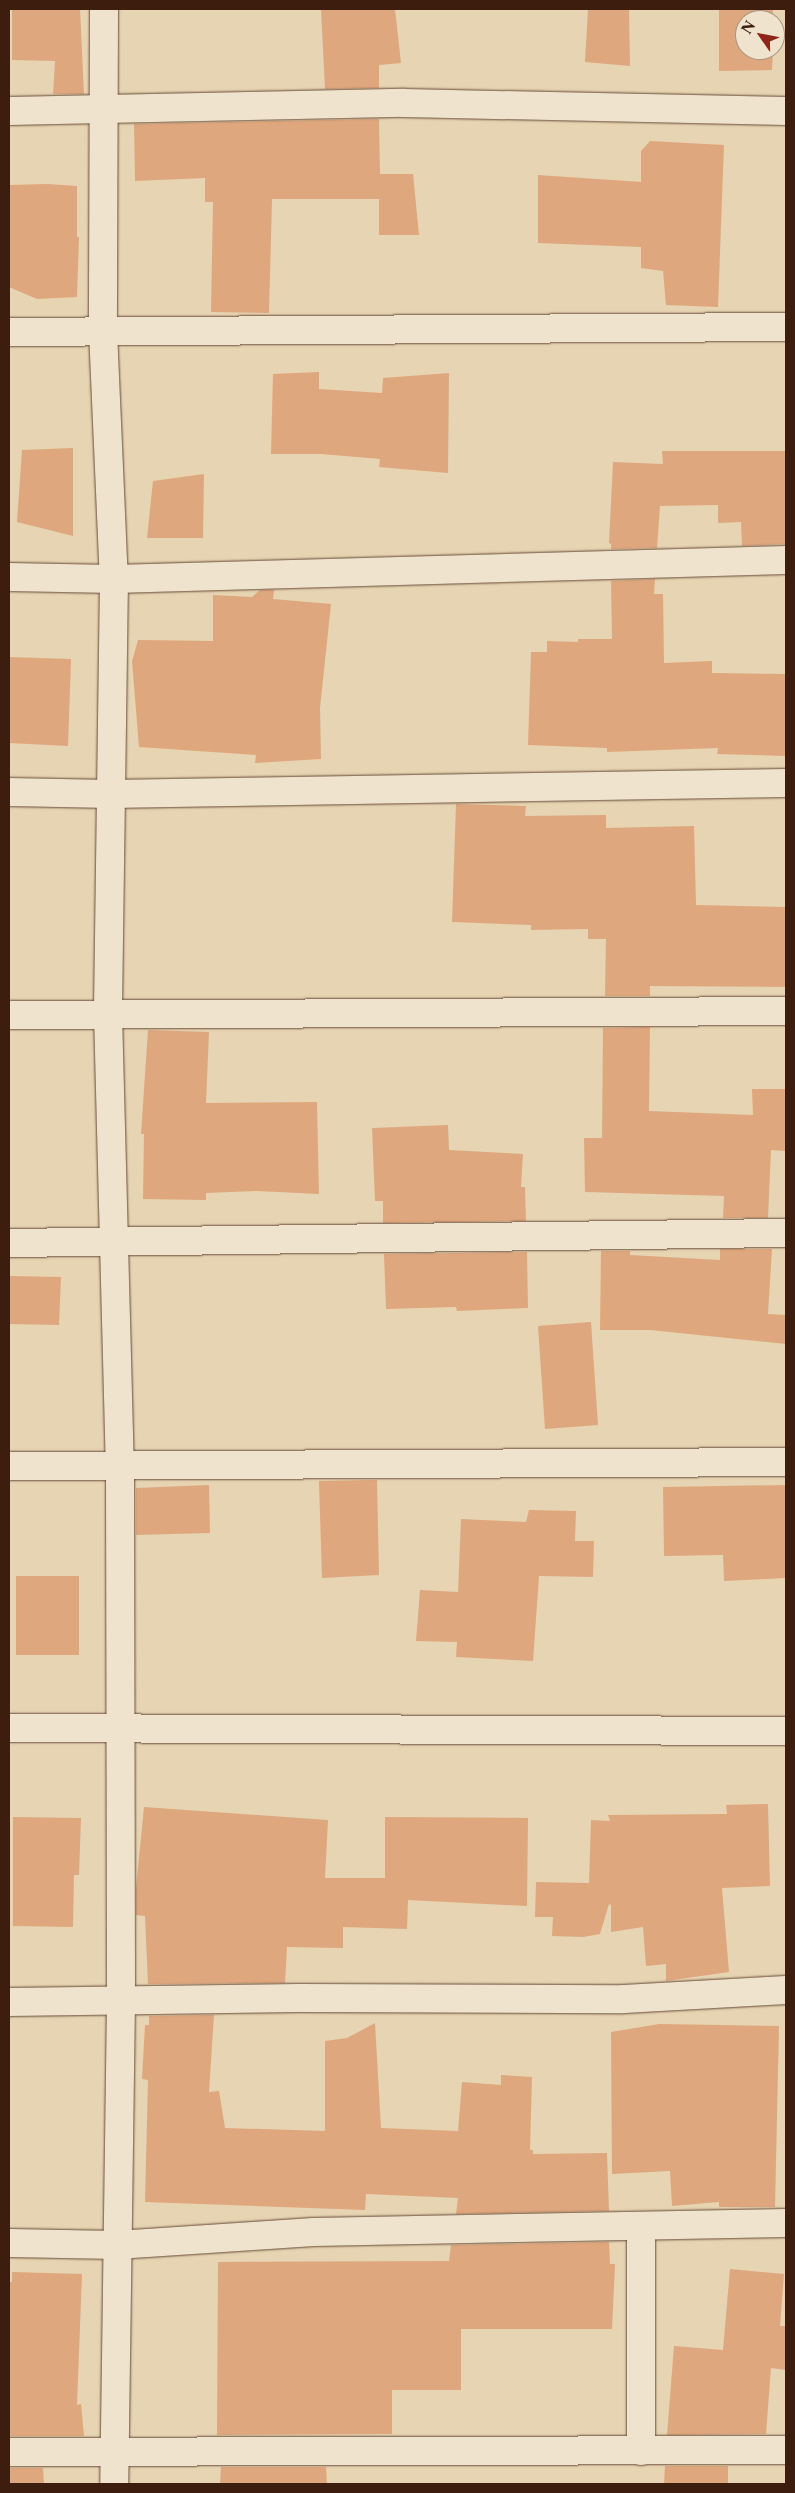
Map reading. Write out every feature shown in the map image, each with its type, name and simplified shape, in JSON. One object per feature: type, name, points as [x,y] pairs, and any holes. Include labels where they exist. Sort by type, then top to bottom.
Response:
[{"type":"street","points":[[104,9],[103,331],[114,579],[108,1014],[120,1466],[121,2001],[114,2484]]},
{"type":"street","points":[[9,111],[103,111],[404,103],[786,111]]},
{"type":"street","points":[[9,332],[786,327]]},
{"type":"street","points":[[9,577],[114,579],[786,560]]},
{"type":"street","points":[[9,792],[110,794],[786,783]]},
{"type":"street","points":[[9,1015],[786,1011]]},
{"type":"street","points":[[9,1242],[114,1243],[786,1233]]},
{"type":"street","points":[[9,1466],[786,1462]]},
{"type":"street","points":[[9,1728],[786,1730]]},
{"type":"street","points":[[9,2002],[298,1998],[624,1999],[786,1990]]},
{"type":"street","points":[[9,2243],[118,2245],[314,2232],[786,2223]]},
{"type":"street","points":[[640,2227],[641,2451]]},
{"type":"street","points":[[9,2452],[786,2450]]},
{"type":"building","points":[[12,9],[80,9],[84,94],[53,94],[55,61],[12,60]]},
{"type":"building","points":[[321,9],[395,9],[401,63],[379,65],[379,88],[325,89]]},
{"type":"building","points":[[588,9],[629,9],[630,66],[585,62]]},
{"type":"building","points":[[719,9],[773,9],[735,10],[735,60],[772,60],[772,70],[719,71]]},
{"type":"building","points":[[379,119],[380,174],[413,174],[419,235],[379,235],[379,199],[272,199],[269,313],[211,312],[213,202],[205,202],[205,178],[135,181],[134,124]]},
{"type":"building","points":[[650,141],[724,145],[718,307],[666,305],[663,271],[641,268],[641,247],[538,243],[538,175],[641,182],[641,151]]},
{"type":"building","points":[[47,184],[77,186],[77,237],[79,237],[77,297],[37,299],[9,287],[9,185]]},
{"type":"building","points":[[319,372],[319,389],[382,393],[383,378],[449,373],[448,473],[379,467],[380,459],[321,454],[271,454],[273,374]]},
{"type":"building","points":[[73,448],[73,536],[17,522],[22,450]]},
{"type":"building","points":[[662,451],[786,451],[786,544],[742,546],[741,522],[718,523],[718,505],[660,506],[657,548],[611,549],[611,544],[609,543],[613,462],[663,464]]},
{"type":"building","points":[[204,474],[203,538],[147,538],[153,481]]},
{"type":"building","points":[[655,579],[654,594],[663,594],[664,663],[712,661],[712,673],[786,674],[786,756],[717,754],[718,748],[607,752],[607,748],[528,745],[531,652],[547,652],[547,641],[578,642],[578,639],[612,639],[611,581]]},
{"type":"building","points":[[260,590],[274,590],[273,599],[331,604],[320,708],[321,759],[255,763],[256,755],[139,747],[132,661],[138,640],[213,641],[213,595],[252,597]]},
{"type":"building","points":[[9,657],[71,659],[68,746],[9,743]]},
{"type":"building","points":[[456,804],[526,806],[525,816],[606,815],[606,828],[694,826],[696,905],[786,907],[786,987],[650,986],[650,996],[605,996],[606,939],[588,939],[588,929],[531,930],[531,925],[452,922]]},
{"type":"building","points":[[650,1027],[649,1111],[753,1115],[752,1089],[786,1089],[786,1151],[771,1150],[768,1218],[723,1218],[724,1196],[585,1192],[584,1138],[602,1138],[603,1028]]},
{"type":"building","points":[[148,1030],[209,1032],[206,1103],[317,1102],[319,1194],[257,1191],[206,1193],[206,1200],[143,1199],[144,1134],[141,1134]]},
{"type":"building","points":[[448,1125],[449,1150],[523,1154],[521,1187],[525,1187],[526,1221],[383,1223],[383,1201],[375,1201],[372,1128]]},
{"type":"building","points":[[720,1249],[772,1249],[768,1314],[786,1315],[786,1344],[650,1330],[600,1330],[601,1251],[630,1251],[630,1255],[720,1260]]},
{"type":"building","points":[[527,1252],[528,1308],[457,1311],[456,1307],[386,1309],[384,1254]]},
{"type":"building","points":[[9,1276],[61,1277],[59,1325],[9,1324]]},
{"type":"building","points":[[591,1322],[598,1425],[545,1429],[538,1326]]},
{"type":"building","points":[[377,1480],[379,1575],[322,1578],[319,1481]]},
{"type":"building","points":[[209,1485],[210,1533],[136,1535],[136,1488]]},
{"type":"building","points":[[786,1485],[786,1578],[724,1581],[723,1555],[664,1556],[663,1487]]},
{"type":"building","points":[[529,1510],[576,1511],[575,1541],[594,1541],[593,1577],[539,1576],[533,1661],[456,1657],[457,1642],[416,1641],[420,1590],[458,1592],[461,1519],[526,1522]]},
{"type":"building","points":[[16,1576],[79,1576],[79,1655],[16,1655]]},
{"type":"building","points":[[768,1804],[770,1886],[722,1888],[729,1972],[666,1981],[666,1964],[646,1966],[643,1927],[611,1932],[611,1905],[609,1904],[600,1934],[583,1937],[552,1936],[553,1917],[535,1917],[536,1882],[589,1883],[591,1820],[610,1821],[608,1815],[727,1814],[726,1805]]},
{"type":"building","points":[[144,1807],[328,1820],[325,1878],[385,1878],[385,1817],[528,1818],[527,1906],[408,1900],[407,1929],[343,1927],[343,1948],[287,1947],[285,1983],[148,1984],[145,1916],[136,1915],[136,1888]]},
{"type":"building","points":[[13,1817],[81,1818],[79,1875],[74,1875],[73,1927],[13,1926]]},
{"type":"building","points":[[214,2015],[209,2092],[219,2091],[225,2128],[325,2131],[325,2041],[347,2038],[375,2023],[381,2128],[458,2131],[462,2082],[501,2085],[501,2075],[532,2077],[530,2150],[533,2150],[533,2154],[607,2153],[609,2211],[456,2214],[458,2198],[366,2194],[365,2210],[145,2202],[148,2080],[142,2079],[145,2025],[149,2025],[149,2016]]},
{"type":"building","points":[[659,2024],[779,2026],[775,2207],[719,2207],[719,2202],[672,2206],[670,2171],[612,2174],[611,2032]]},
{"type":"building","points":[[609,2242],[610,2264],[615,2264],[612,2329],[461,2329],[461,2390],[392,2390],[392,2434],[217,2435],[218,2262],[449,2261],[451,2245]]},
{"type":"building","points":[[730,2269],[784,2274],[780,2326],[786,2326],[786,2370],[771,2368],[766,2434],[667,2435],[674,2346],[723,2350]]},
{"type":"building","points":[[12,2272],[82,2274],[77,2405],[81,2404],[84,2436],[9,2436],[9,2282],[12,2282]]},
{"type":"building","points":[[665,2466],[728,2466],[728,2484],[664,2484]]},
{"type":"building","points":[[221,2467],[326,2467],[327,2484],[220,2484]]},
{"type":"building","points":[[9,2468],[43,2468],[44,2484],[9,2484]]}]
